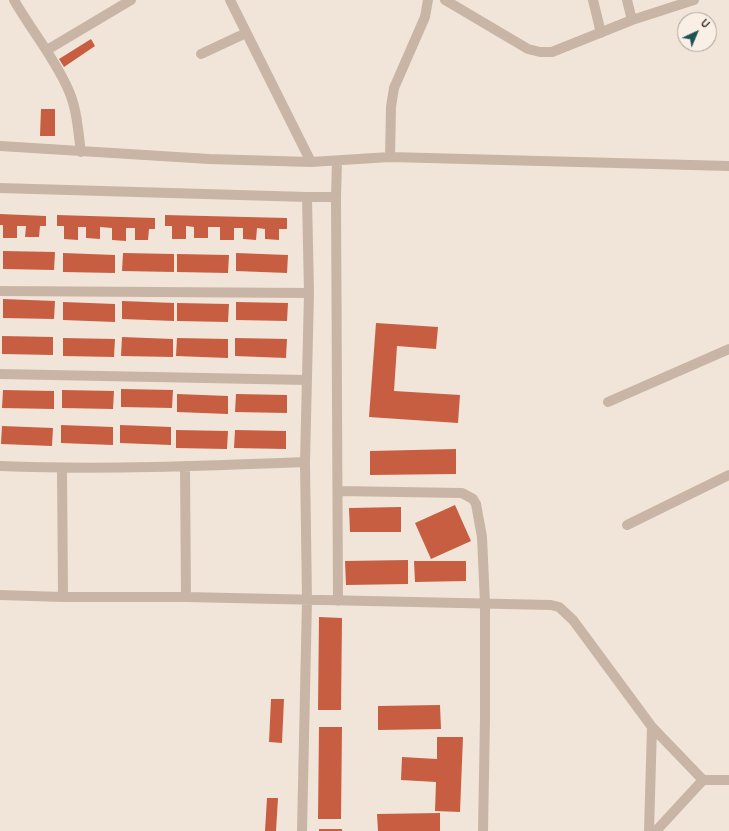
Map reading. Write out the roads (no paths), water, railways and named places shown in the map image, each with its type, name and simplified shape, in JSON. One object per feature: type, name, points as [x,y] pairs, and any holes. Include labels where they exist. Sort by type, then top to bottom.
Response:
[{"type":"street","points":[[14,0],[27,24],[47,50],[68,89],[77,123],[81,152]]},
{"type":"street","points":[[47,50],[131,0]]},
{"type":"street","points":[[230,0],[311,162]]},
{"type":"street","points":[[390,157],[391,107],[394,88],[425,17],[428,0]]},
{"type":"street","points":[[445,0],[528,49],[540,52],[552,52],[632,20],[694,0]]},
{"type":"street","points":[[593,0],[600,33]]},
{"type":"street","points":[[627,0],[632,20]]},
{"type":"street","points":[[201,54],[246,33]]},
{"type":"street","points":[[0,146],[209,159],[311,162],[390,157],[729,166]]},
{"type":"street","points":[[337,161],[338,601]]},
{"type":"street","points":[[0,188],[336,197]]},
{"type":"street","points":[[302,831],[307,600],[305,462],[309,293],[307,197]]},
{"type":"street","points":[[0,291],[309,293]]},
{"type":"street","points":[[608,402],[729,349]]},
{"type":"street","points":[[0,374],[307,380]]},
{"type":"street","points":[[0,466],[62,469],[305,462]]},
{"type":"street","points":[[184,466],[186,597]]},
{"type":"street","points":[[62,469],[63,597]]},
{"type":"street","points":[[627,525],[729,475]]},
{"type":"street","points":[[338,491],[462,494],[473,499],[478,512],[482,537],[485,603],[483,831]]},
{"type":"street","points":[[0,595],[551,604],[559,607],[573,620],[652,727],[703,780],[729,780]]},
{"type":"street","points":[[649,831],[652,727]]},
{"type":"street","points":[[656,831],[703,780]]}]
